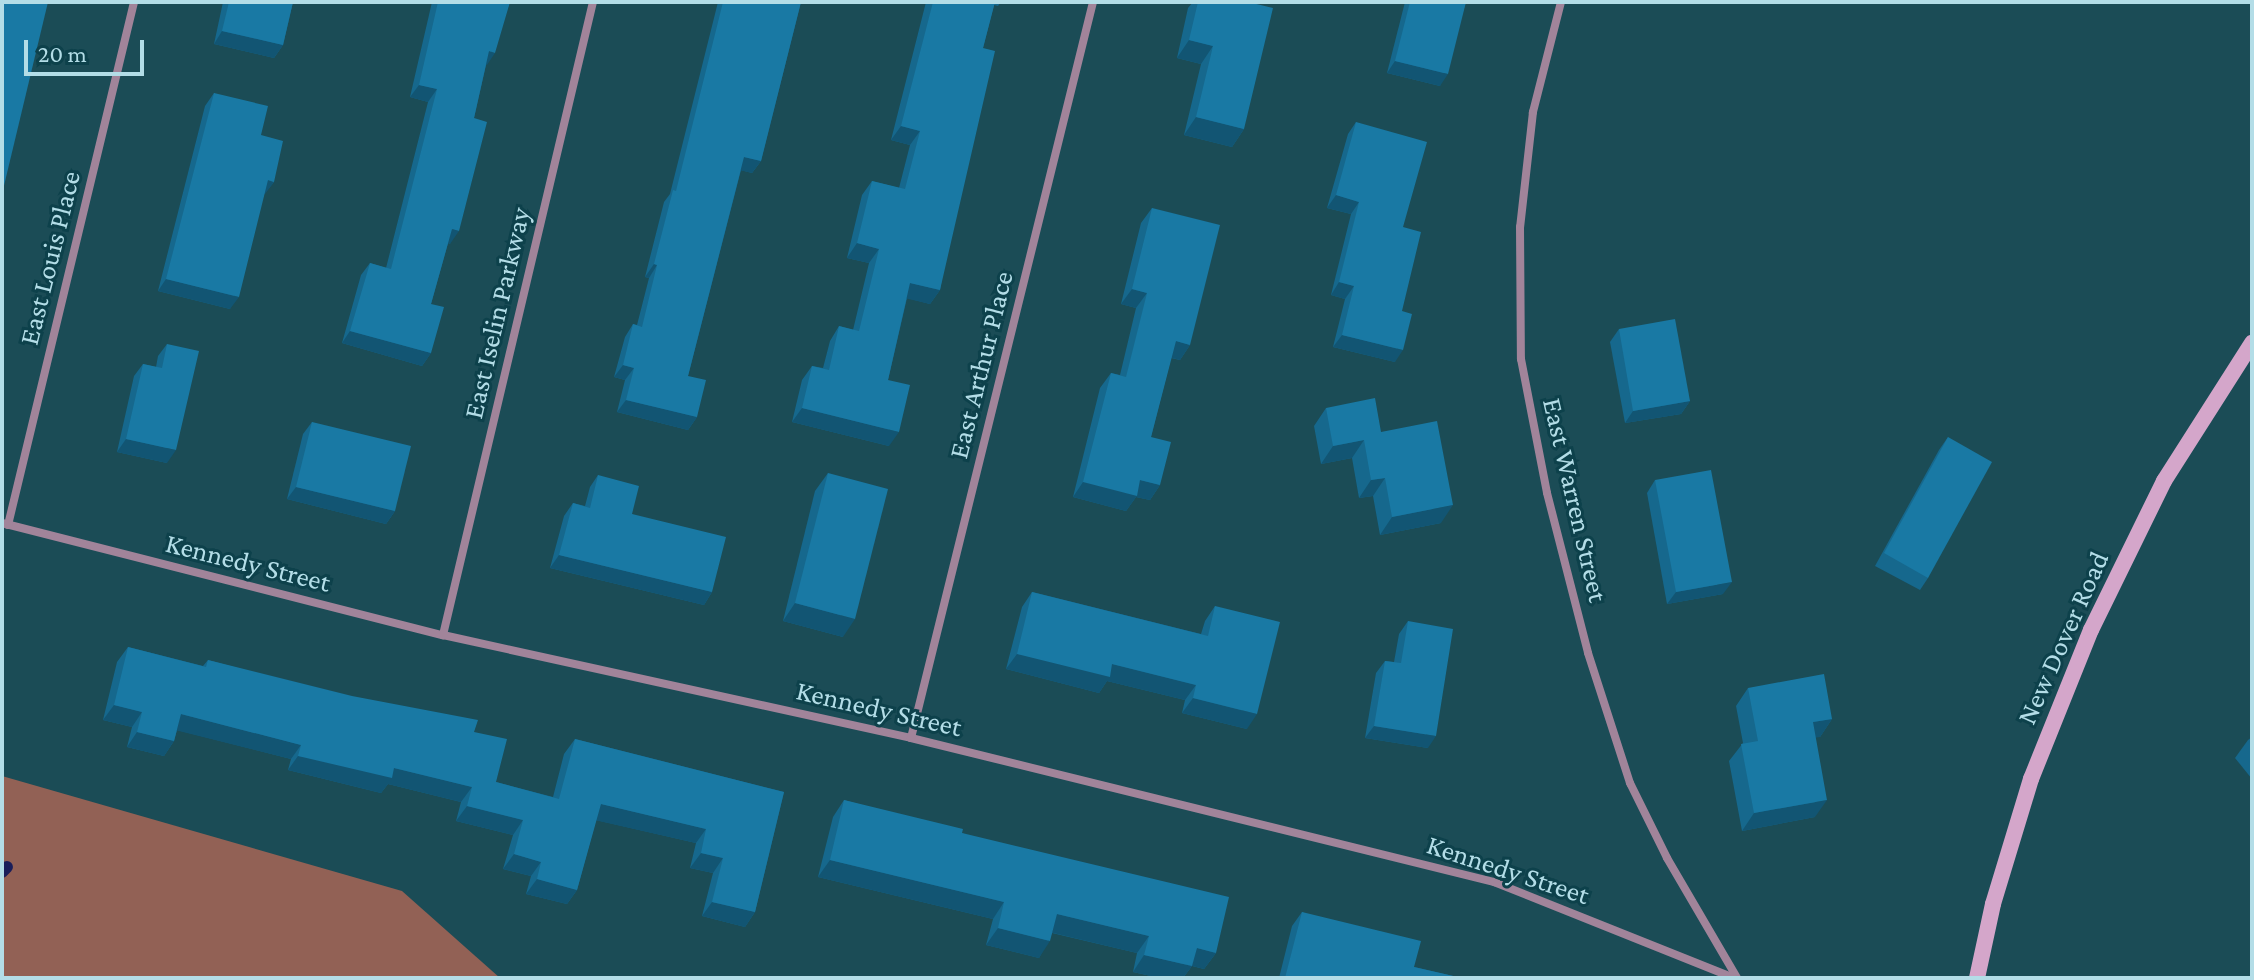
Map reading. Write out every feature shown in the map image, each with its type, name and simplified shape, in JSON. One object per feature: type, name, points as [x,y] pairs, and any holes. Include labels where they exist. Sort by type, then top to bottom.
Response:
[{"type":"street","name":"East Louis Place","points":[[5,524],[134,2]]},
{"type":"street","name":"East Iselin Parkway","points":[[443,635],[593,2]]},
{"type":"street","name":"East Arthur Place","points":[[911,738],[1093,2]]},
{"type":"street","name":"East Warren Street","points":[[1561,2],[1533,112],[1520,227],[1521,359],[1547,493],[1588,653],[1630,783],[1667,858],[1736,978]]},
{"type":"street","name":"New Dover Road","points":[[1977,978],[1993,904],[2031,779],[2091,630],[2164,481],[2252,343]]},
{"type":"street","name":"Kennedy Street","points":[[5,524],[443,635],[911,738],[1494,882],[1736,978]]},
{"type":"shaded area","points":[[2,776],[402,891],[500,978],[2,978]]},
{"type":"building","points":[[2,2],[48,2],[2,194]]},
{"type":"building","points":[[229,2],[293,2],[283,45],[222,31]]},
{"type":"building","points":[[438,2],[510,2],[495,53],[489,51],[474,118],[487,122],[459,231],[452,229],[431,304],[444,307],[431,353],[350,331],[370,263],[391,269],[437,89],[419,85]]},
{"type":"building","points":[[723,2],[801,2],[761,161],[744,157],[688,376],[706,380],[697,417],[626,400],[634,368],[623,365],[633,324],[642,327],[657,265],[654,264],[673,190],[676,191]]},
{"type":"building","points":[[933,2],[995,2],[983,48],[995,51],[940,290],[910,283],[888,380],[910,385],[899,432],[802,408],[812,366],[829,370],[839,326],[859,331],[879,249],[857,243],[872,181],[905,189],[920,131],[901,126]]},
{"type":"building","points":[[1198,2],[1248,2],[1273,8],[1244,129],[1196,117],[1213,46],[1189,40]]},
{"type":"building","points":[[1410,2],[1466,2],[1448,74],[1395,61]]},
{"type":"building","points":[[214,93],[268,106],[261,135],[283,141],[274,182],[268,180],[239,297],[166,279]]},
{"type":"building","points":[[1356,122],[1427,142],[1403,227],[1421,232],[1402,311],[1412,314],[1403,350],[1342,335],[1354,286],[1339,282],[1359,202],[1336,195]]},
{"type":"building","points":[[1152,208],[1220,225],[1190,345],[1176,341],[1151,437],[1171,442],[1160,485],[1140,480],[1137,496],[1083,482],[1111,373],[1126,377],[1147,293],[1132,289]]},
{"type":"building","points":[[1675,319],[1690,401],[1633,411],[1619,329]]},
{"type":"building","points":[[167,344],[199,351],[176,450],[126,439],[143,364],[162,368]]},
{"type":"building","points":[[1375,398],[1381,432],[1437,421],[1453,505],[1392,517],[1385,478],[1371,480],[1364,440],[1333,446],[1326,408]]},
{"type":"building","points":[[312,422],[411,446],[395,511],[296,487]]},
{"type":"building","points":[[1948,437],[1992,462],[1928,578],[1884,553]]},
{"type":"building","points":[[1711,470],[1732,582],[1676,592],[1655,480]]},
{"type":"building","points":[[828,473],[888,489],[855,619],[795,603]]},
{"type":"building","points":[[598,475],[639,486],[632,514],[726,537],[712,592],[559,555],[573,503],[590,508]]},
{"type":"building","points":[[1032,592],[1208,636],[1215,606],[1280,622],[1257,714],[1193,698],[1196,685],[1112,664],[1110,677],[1017,654]]},
{"type":"building","points":[[1408,621],[1453,629],[1436,736],[1374,726],[1385,661],[1401,663]]},
{"type":"building","points":[[128,647],[206,667],[208,660],[352,696],[478,720],[474,732],[507,739],[496,782],[559,799],[575,739],[784,792],[755,912],[712,902],[723,858],[701,853],[706,829],[601,804],[577,890],[537,879],[541,862],[514,854],[523,820],[467,806],[472,787],[394,768],[392,778],[298,756],[301,745],[181,714],[174,741],[137,732],[142,712],[114,705]]},
{"type":"building","points":[[1824,674],[1832,719],[1813,722],[1827,800],[1754,813],[1741,744],[1758,741],[1748,688]]},
{"type":"building","points":[[844,800],[963,829],[962,833],[1229,897],[1216,953],[1197,948],[1192,966],[1144,955],[1149,936],[1057,914],[1050,941],[998,928],[1004,902],[830,860]]},
{"type":"building","points":[[1302,912],[1421,941],[1414,967],[1462,978],[1285,978]]},
{"type":"waterway","points":[[2,872],[7,867]]}]
